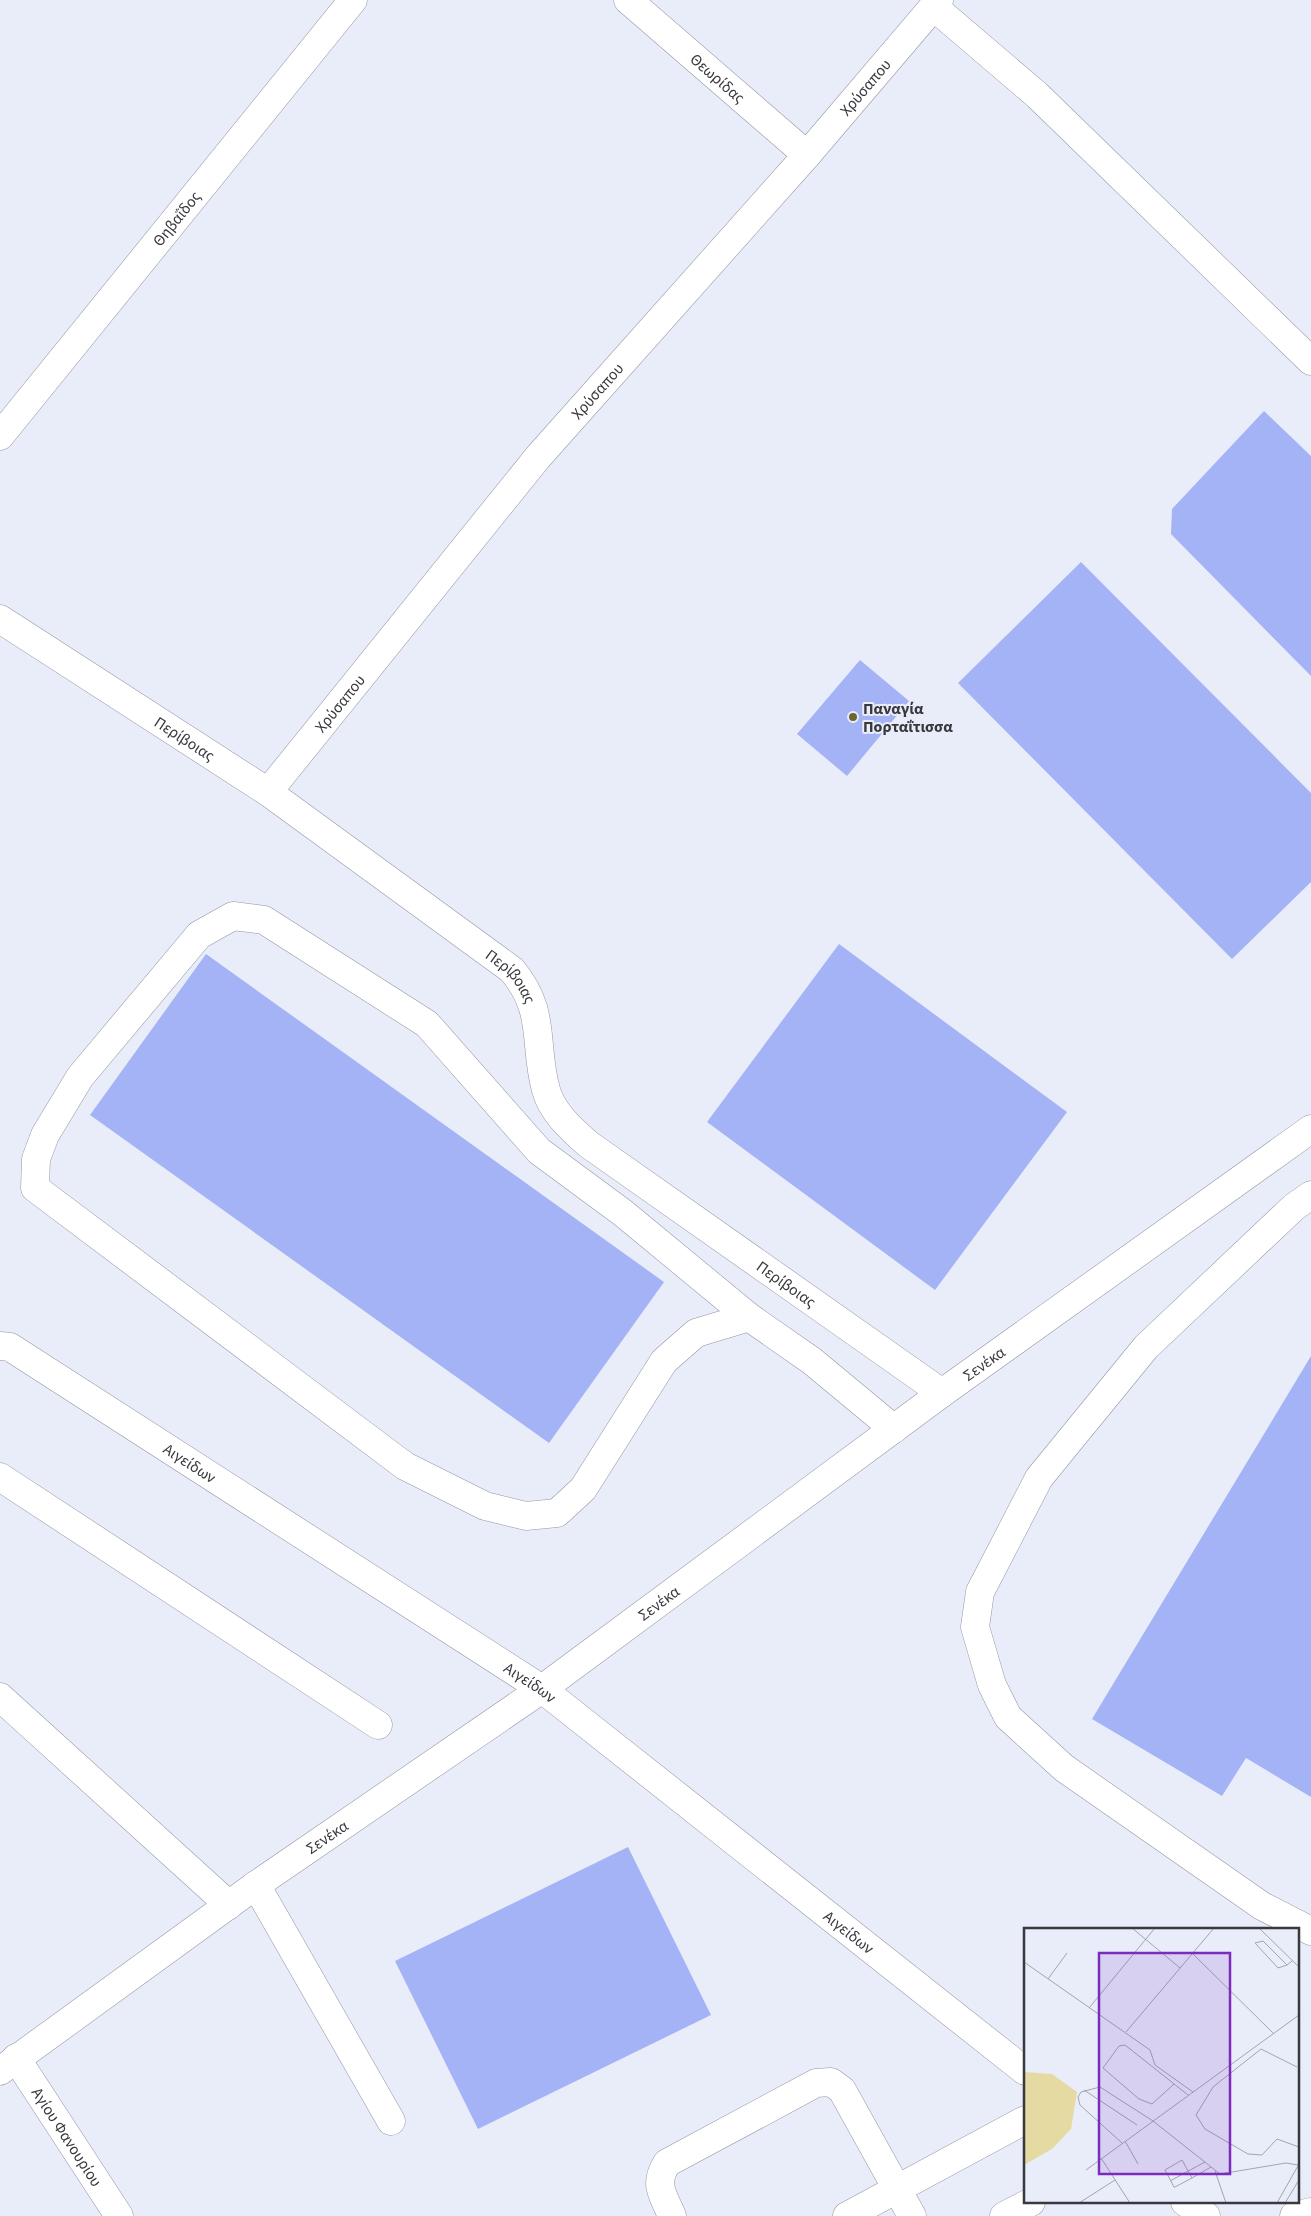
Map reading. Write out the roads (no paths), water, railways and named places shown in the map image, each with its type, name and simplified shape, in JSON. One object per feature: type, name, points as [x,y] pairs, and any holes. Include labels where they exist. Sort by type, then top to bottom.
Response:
[{"type":"street","name":"Θηβαΐδος","points":[[0,436],[353,0]]},
{"type":"street","name":"Θεωρίδας","points":[[628,0],[807,155]]},
{"type":"street","name":"Χρύσαπου","points":[[268,792],[538,457],[807,155],[936,3]]},
{"type":"street","points":[[936,3],[1037,95],[1311,361]]},
{"type":"street","name":"Περίβοιας","points":[[0,619],[268,792],[512,970],[524,984],[535,1009],[546,1091],[563,1122],[596,1149],[942,1393]]},
{"type":"street","points":[[749,1317],[696,1333],[664,1361],[583,1489],[557,1513],[526,1516],[485,1506],[405,1466],[35,1188],[36,1160],[45,1135],[80,1077],[200,935],[233,916],[264,920],[427,1024],[540,1152],[623,1213],[749,1317],[812,1361],[894,1429]]},
{"type":"street","name":"Σενέκα","points":[[8,2064],[256,1884],[542,1689],[942,1393],[1311,1129]]},
{"type":"street","points":[[1311,1195],[1294,1207],[1146,1347],[1039,1478],[980,1592],[975,1627],[992,1685],[1008,1717],[1057,1761],[1262,1906],[1311,1931]]},
{"type":"street","name":"Αιγείδων","points":[[0,1346],[10,1347],[542,1689],[1024,2070]]},
{"type":"street","points":[[0,1477],[378,1725]]},
{"type":"street","points":[[0,1697],[229,1905]]},
{"type":"street","points":[[256,1884],[390,2121]]},
{"type":"street","name":"Αγίου Φανουρίου","points":[[8,2064],[119,2216]]},
{"type":"street","points":[[672,2216],[659,2186],[660,2175],[667,2163],[816,2083],[831,2082],[842,2090],[912,2216]]},
{"type":"street","points":[[847,2216],[1024,2121]]},
{"type":"street","points":[[1004,2216],[1027,2204]]},
{"type":"street","points":[[1188,2204],[1206,2216]]},
{"type":"street","points":[[1294,2216],[1311,2212]]},
{"type":"place","name":"Παναγία Πορταΐτισσα","points":[[853,717]]}]
